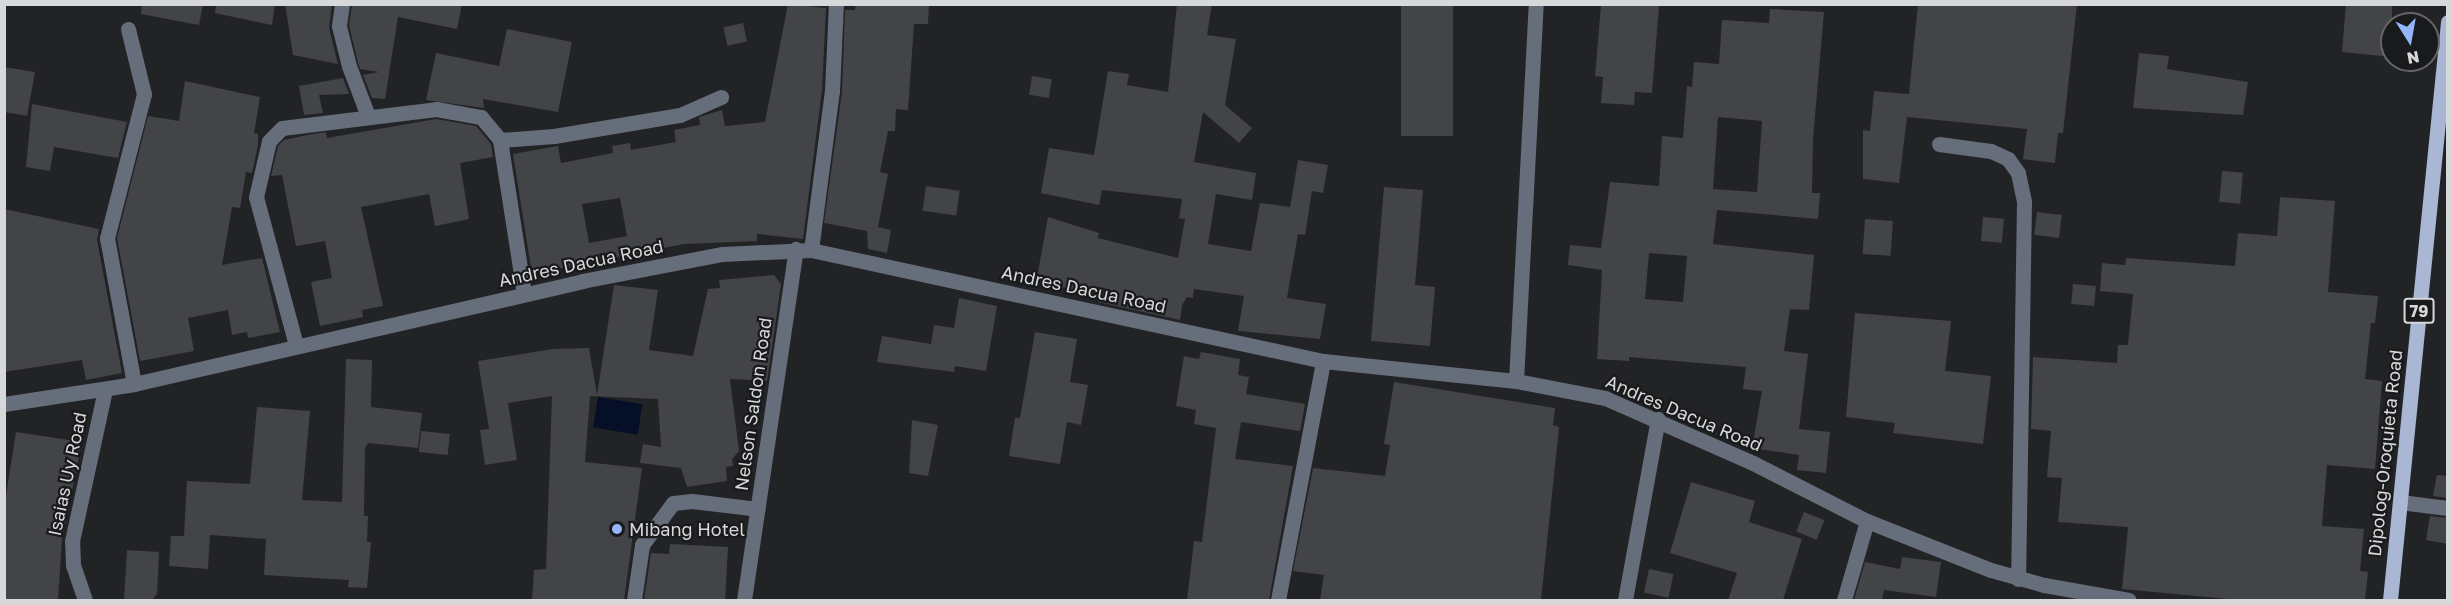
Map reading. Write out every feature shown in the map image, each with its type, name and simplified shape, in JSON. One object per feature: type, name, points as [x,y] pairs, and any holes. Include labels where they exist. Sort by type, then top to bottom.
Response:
[{"type":"main road","name":"Dipolog-Oroquieta Road","points":[[2390,600],[2447,23]]},
{"type":"street","points":[[342,4],[339,26],[349,66],[368,116]]},
{"type":"street","name":"Nelson Saldon Road","points":[[744,600],[832,91],[836,4]]},
{"type":"street","points":[[1516,381],[1536,4]]},
{"type":"street","points":[[128,29],[144,94],[107,238],[134,384]]},
{"type":"street","points":[[500,140],[555,136],[680,115],[721,98]]},
{"type":"street","points":[[296,345],[256,196],[260,168],[269,141],[282,128],[368,116],[446,110],[481,117],[500,140],[524,294]]},
{"type":"street","points":[[1939,144],[1991,151],[2008,159],[2018,173],[2024,202],[2018,579]]},
{"type":"street","name":"Andres Dacua Road","points":[[4,404],[134,384],[524,294],[722,254],[803,250],[1323,361],[1516,381],[1605,398],[1658,419],[1868,520],[2018,579],[2129,600]]},
{"type":"street","points":[[1278,600],[1323,361]]},
{"type":"street","name":"Isaias Uy Road","points":[[86,600],[73,565],[72,541],[105,390]]},
{"type":"street","points":[[1625,600],[1658,419]]},
{"type":"street","points":[[634,600],[642,545],[673,503],[692,501],[758,509]]},
{"type":"street","points":[[2400,501],[2448,508]]},
{"type":"street","points":[[1844,600],[1868,520]]},
{"type":"water","points":[[598,397],[642,404],[638,435],[593,428]]},
{"type":"building","points":[[142,4],[203,4],[199,25],[141,14]]},
{"type":"building","points":[[216,4],[275,4],[272,25],[215,13]]},
{"type":"building","points":[[285,4],[332,4],[329,28],[338,64],[293,55]]},
{"type":"building","points":[[352,4],[462,4],[457,29],[398,17],[385,99],[372,98],[363,75],[379,72],[360,69],[349,25]]},
{"type":"building","points":[[788,4],[826,8],[822,90],[803,239],[757,234],[757,241],[684,244],[532,274],[513,154],[558,146],[561,163],[613,153],[612,146],[630,143],[631,150],[676,142],[674,130],[700,125],[699,117],[722,110],[725,126],[765,122]],"holes":[[[620,198],[627,236],[589,243],[582,204]]]},
{"type":"building","points":[[856,4],[929,4],[928,24],[914,24],[908,110],[896,109],[895,131],[888,131],[880,172],[888,174],[878,227],[891,230],[887,253],[868,249],[867,231],[824,223],[842,92],[845,10],[855,10]]},
{"type":"building","points":[[1177,4],[1212,4],[1207,35],[1236,39],[1225,105],[1252,128],[1239,143],[1203,112],[1194,162],[1256,173],[1252,200],[1216,194],[1208,244],[1251,251],[1260,203],[1290,207],[1298,160],[1328,165],[1323,193],[1312,191],[1305,235],[1298,234],[1287,298],[1326,304],[1320,339],[1238,331],[1244,296],[1194,289],[1193,298],[1187,297],[1182,305],[1180,320],[1098,302],[1101,294],[1036,283],[1048,217],[1099,233],[1098,238],[1178,258],[1185,219],[1179,218],[1182,199],[1102,190],[1099,205],[1041,193],[1049,148],[1094,155],[1108,71],[1129,74],[1127,85],[1168,92]]},
{"type":"building","points":[[1401,4],[1453,4],[1453,136],[1401,136]]},
{"type":"building","points":[[1601,4],[1659,6],[1652,93],[1635,92],[1634,105],[1601,103],[1603,77],[1595,76]]},
{"type":"building","points":[[1918,4],[2077,4],[2063,133],[2058,133],[2055,163],[2023,159],[2027,129],[1907,117],[1899,183],[1863,179],[1863,130],[1870,131],[1874,91],[1909,94]]},
{"type":"building","points":[[2346,4],[2392,4],[2392,12],[2380,12],[2380,56],[2342,52]]},
{"type":"building","points":[[1770,9],[1824,12],[1813,139],[1812,193],[1820,193],[1818,219],[1717,210],[1713,244],[1814,255],[1809,310],[1790,309],[1784,351],[1808,354],[1799,429],[1830,432],[1826,473],[1797,470],[1799,455],[1752,448],[1762,391],[1743,389],[1746,367],[1629,357],[1629,361],[1597,359],[1602,270],[1568,265],[1570,245],[1601,248],[1610,182],[1659,186],[1662,136],[1683,138],[1687,86],[1692,87],[1694,62],[1719,64],[1722,20],[1769,23]],"holes":[[[1718,117],[1762,121],[1757,192],[1713,189]],[[1649,253],[1687,256],[1683,302],[1645,299]]]},
{"type":"building","points":[[743,23],[747,42],[727,46],[723,27]]},
{"type":"building","points":[[507,29],[572,42],[558,112],[483,99],[484,108],[426,100],[436,53],[499,66]]},
{"type":"building","points":[[2139,53],[2169,56],[2167,69],[2248,82],[2243,115],[2133,108]]},
{"type":"building","points":[[4,67],[35,72],[27,116],[4,112]]},
{"type":"building","points":[[1032,76],[1052,79],[1049,98],[1029,95]]},
{"type":"building","points":[[343,78],[349,94],[319,95],[323,113],[304,115],[299,86]]},
{"type":"building","points":[[185,81],[260,97],[254,133],[258,134],[258,145],[252,173],[246,172],[240,208],[232,207],[222,265],[262,258],[280,332],[248,338],[247,332],[232,335],[228,310],[188,318],[194,351],[140,361],[117,238],[148,116],[179,121]]},
{"type":"building","points":[[32,104],[127,122],[118,158],[54,147],[50,171],[26,167]]},
{"type":"building","points":[[436,119],[476,126],[491,144],[493,157],[460,163],[469,219],[435,226],[429,194],[361,207],[383,306],[362,310],[363,317],[320,326],[311,282],[332,278],[325,241],[296,246],[282,175],[271,176],[278,146],[284,140],[307,135],[326,132],[327,138]]},
{"type":"building","points":[[2222,171],[2243,173],[2240,204],[2219,202]]},
{"type":"building","points":[[926,186],[960,191],[956,215],[923,211]]},
{"type":"building","points":[[1384,187],[1423,190],[1415,285],[1435,287],[1430,346],[1371,341]]},
{"type":"building","points":[[2280,197],[2335,201],[2328,292],[2378,296],[2375,323],[2371,323],[2365,379],[2382,381],[2375,469],[2327,465],[2322,526],[2364,529],[2360,571],[2368,572],[2365,600],[2239,600],[2122,589],[2128,527],[2058,522],[2062,478],[2047,477],[2051,431],[2031,429],[2033,357],[2117,363],[2118,345],[2128,345],[2133,294],[2100,291],[2102,263],[2125,265],[2126,258],[2235,266],[2238,233],[2277,236]]},
{"type":"building","points":[[4,209],[99,229],[97,240],[122,373],[86,380],[82,360],[4,372]]},
{"type":"building","points":[[2037,212],[2062,215],[2059,238],[2034,235]]},
{"type":"building","points":[[1983,217],[2004,219],[2002,243],[1981,241]]},
{"type":"building","points":[[1865,219],[1893,221],[1890,256],[1863,254]]},
{"type":"building","points":[[774,275],[781,284],[767,381],[730,379],[739,451],[732,459],[733,466],[726,467],[727,481],[687,487],[681,468],[640,463],[643,444],[661,447],[658,399],[590,396],[585,462],[642,468],[624,600],[532,600],[534,570],[546,569],[552,396],[508,403],[517,460],[485,465],[480,430],[489,429],[478,361],[553,349],[589,348],[597,395],[614,285],[658,290],[649,350],[693,356],[708,289],[720,288],[719,280]]},
{"type":"building","points":[[2073,284],[2096,286],[2094,306],[2071,304]]},
{"type":"building","points":[[959,298],[997,306],[986,371],[955,366],[954,372],[877,362],[882,336],[931,344],[934,325],[954,328]]},
{"type":"building","points":[[1855,313],[1951,321],[1945,371],[1991,376],[1983,444],[1893,433],[1895,423],[1846,417]]},
{"type":"building","points":[[1035,332],[1077,339],[1070,382],[1088,385],[1081,425],[1067,422],[1060,464],[1009,456],[1015,418],[1020,418]]},
{"type":"building","points":[[1201,352],[1240,359],[1238,375],[1249,377],[1246,394],[1305,404],[1300,431],[1241,422],[1235,459],[1293,466],[1269,600],[1187,600],[1194,541],[1202,542],[1216,428],[1194,424],[1196,410],[1176,406],[1184,356],[1199,359]]},
{"type":"building","points":[[346,359],[372,360],[371,407],[422,413],[418,448],[368,443],[365,448],[364,516],[368,516],[367,542],[371,542],[367,588],[348,587],[349,580],[264,575],[266,539],[210,535],[208,569],[169,566],[171,536],[184,536],[187,481],[250,484],[257,407],[310,411],[302,500],[342,502]]},
{"type":"building","points":[[1394,382],[1555,408],[1553,425],[1559,427],[1541,600],[1320,600],[1324,575],[1293,571],[1313,468],[1385,476],[1390,445],[1384,444]]},
{"type":"building","points":[[912,420],[938,425],[928,476],[909,473]]},
{"type":"building","points":[[421,431],[450,434],[448,455],[419,452]]},
{"type":"building","points":[[16,432],[82,442],[62,539],[58,600],[4,600],[4,508]]},
{"type":"building","points":[[2437,475],[2448,476],[2448,498],[2433,496]]},
{"type":"building","points":[[1691,482],[1755,501],[1749,522],[1802,539],[1783,600],[1728,600],[1737,573],[1670,553]]},
{"type":"building","points":[[1804,512],[1824,520],[1817,540],[1796,531]]},
{"type":"building","points":[[2430,516],[2448,518],[2448,544],[2426,540]]},
{"type":"building","points":[[670,544],[728,547],[725,600],[644,600],[651,553],[669,554]]},
{"type":"building","points":[[127,550],[159,552],[157,594],[152,600],[124,600]]},
{"type":"building","points":[[1902,557],[1941,562],[1936,597],[1884,590],[1882,600],[1854,600],[1865,562],[1900,569]]},
{"type":"building","points":[[1649,569],[1673,574],[1668,598],[1644,592]]},
{"type":"place","name":"Mibang Hotel","points":[[617,529]]}]
